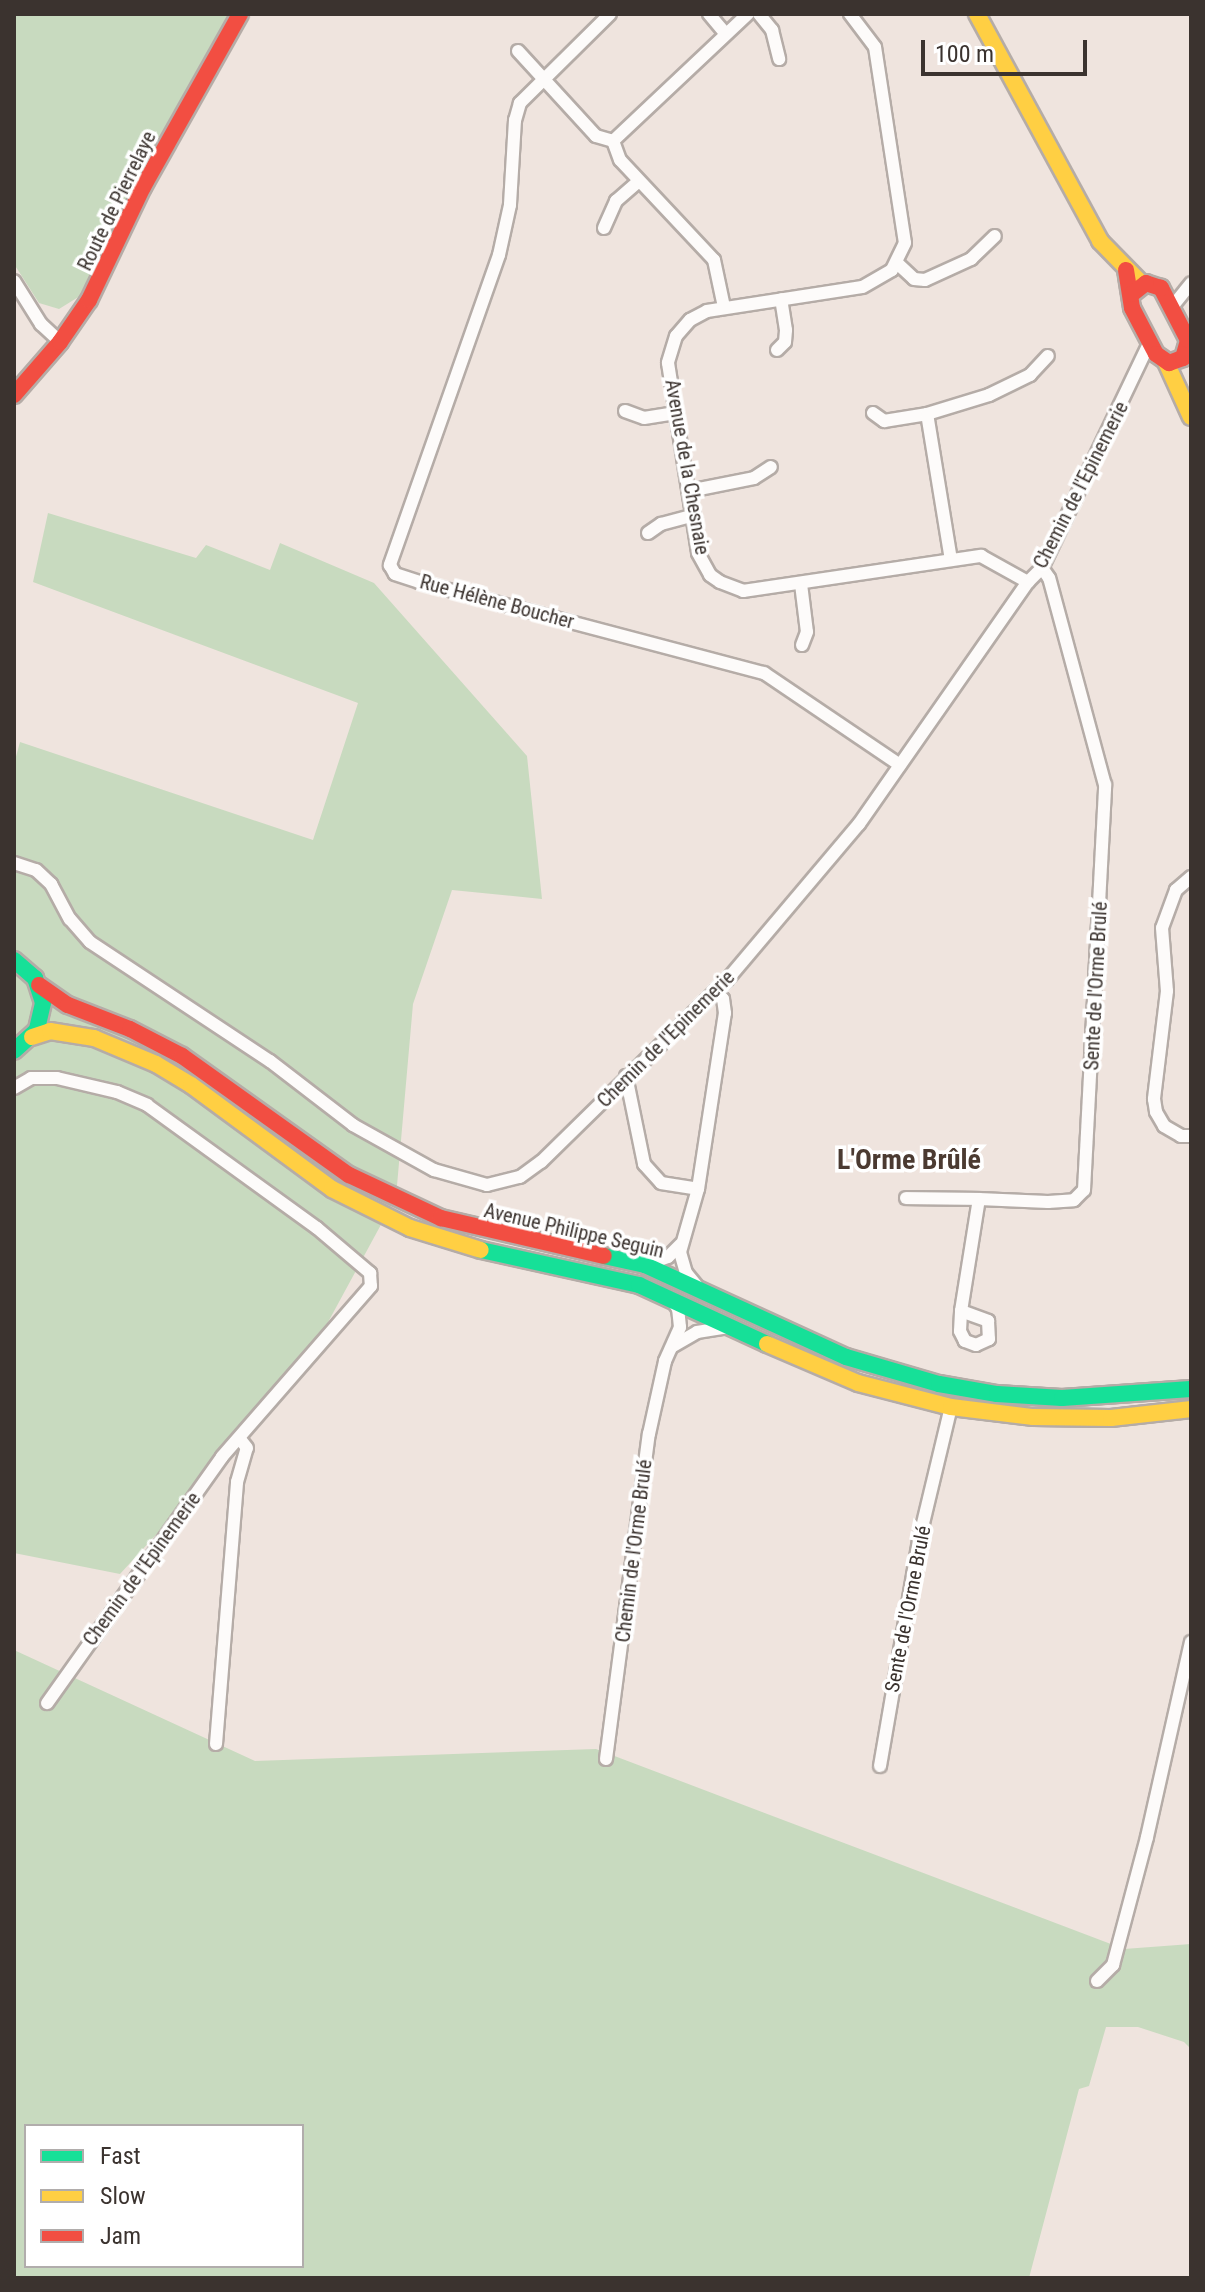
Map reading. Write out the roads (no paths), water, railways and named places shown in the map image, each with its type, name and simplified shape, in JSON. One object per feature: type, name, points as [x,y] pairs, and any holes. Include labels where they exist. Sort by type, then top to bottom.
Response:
[{"type":"main road","name":"Route de Pierrelaye","points":[[14,395],[60,342],[108,267],[143,187],[240,14]]},
{"type":"main road","points":[[977,14],[1100,241],[1126,270],[1137,289],[1132,308],[1191,417]]},
{"type":"main road","points":[[1137,289],[1152,283],[1161,288],[1188,340],[1183,358],[1184,376],[1191,393]]},
{"type":"main road","points":[[1163,361],[1183,358]]},
{"type":"main road","name":"Avenue Philippe Seguin","points":[[15,959],[39,985],[68,1005],[130,1029],[182,1056],[321,1157],[387,1196],[470,1227],[645,1265],[697,1286],[836,1353],[939,1384],[997,1394],[1062,1398],[1191,1389]]},
{"type":"main road","points":[[14,1051],[32,1037],[43,1012],[39,985]]},
{"type":"main road","name":"Avenue Philippe Seguin","points":[[32,1037],[50,1031],[72,1033],[145,1058],[191,1085],[332,1189],[410,1228],[452,1243],[601,1275],[669,1296],[847,1379],[951,1407],[1079,1419],[1191,1409]]},
{"type":"street","points":[[545,80],[610,14]]},
{"type":"street","points":[[709,14],[726,34]]},
{"type":"street","points":[[613,141],[748,14]]},
{"type":"street","points":[[759,14],[777,41],[779,59]]},
{"type":"street","points":[[850,14],[875,47],[905,243],[897,263],[914,279],[925,280],[971,259],[995,236]]},
{"type":"street","points":[[518,51],[596,136],[613,141]]},
{"type":"street","name":"Rue Hélène Boucher","points":[[545,80],[520,103],[515,120],[510,205],[499,255],[390,565],[395,574],[419,582],[764,673],[900,765]]},
{"type":"street","points":[[613,141],[620,160],[714,260],[724,307]]},
{"type":"street","points":[[604,228],[608,212],[616,201],[639,181]]},
{"type":"street","name":"Avenue de la Chesnaie","points":[[897,263],[881,278],[862,287],[724,307],[690,320],[676,336],[668,363],[698,553],[710,575],[743,591],[981,556],[990,558],[1028,582]]},
{"type":"street","points":[[14,281],[41,324],[60,342]]},
{"type":"street","points":[[1161,288],[1190,284]]},
{"type":"street","points":[[1171,308],[1190,284]]},
{"type":"street","points":[[777,350],[785,342],[786,330],[781,299]]},
{"type":"street","name":"Chemin de l'Epinemerie","points":[[14,863],[36,870],[51,884],[70,919],[90,942],[270,1061],[353,1125],[434,1170],[487,1185],[520,1177],[541,1162],[715,992],[859,824],[1028,582],[1042,568],[1150,342]]},
{"type":"street","points":[[873,413],[884,421],[927,414],[989,395],[1030,375],[1048,356]]},
{"type":"street","name":"Chemin de l'Epinemerie","points":[[1136,376],[1152,360],[1163,361]]},
{"type":"street","points":[[625,411],[644,418],[676,413]]},
{"type":"street","points":[[927,414],[951,560]]},
{"type":"street","points":[[689,491],[754,478],[771,467]]},
{"type":"street","points":[[648,533],[661,524],[694,515]]},
{"type":"street","name":"Sente de l'Orme Brulé","points":[[906,1198],[1061,1201],[1074,1200],[1084,1190],[1105,785],[1049,578],[1042,568]]},
{"type":"street","points":[[801,584],[807,632],[802,645]]},
{"type":"street","points":[[1191,877],[1176,890],[1162,928],[1167,991],[1154,1099],[1156,1112],[1164,1126],[1181,1136],[1191,1136]]},
{"type":"street","points":[[697,1286],[683,1267],[681,1244],[698,1189],[725,1013],[723,999],[715,992]]},
{"type":"street","points":[[626,1076],[644,1164],[661,1183],[698,1189]]},
{"type":"street","name":"Chemin de l'Epinemerie","points":[[14,1088],[31,1078],[57,1078],[117,1092],[147,1105],[366,1266],[371,1286],[222,1457],[47,1703]]},
{"type":"street","points":[[961,1311],[979,1199]]},
{"type":"street","points":[[645,1265],[668,1257],[681,1244]]},
{"type":"street","name":"Chemin de l'Orme Brulé","points":[[606,1759],[649,1434],[665,1361],[681,1320],[669,1296]]},
{"type":"street","points":[[673,1346],[697,1332],[734,1327]]},
{"type":"street","name":"Sente de l'Orme Brulé","points":[[880,1766],[919,1540],[951,1407]]},
{"type":"street","name":"Chemin de l'Epinemerie","points":[[216,1744],[237,1482],[247,1448],[240,1439]]},
{"type":"street","points":[[1097,1981],[1113,1965],[1147,1837],[1191,1642]]},
{"type":"district","name":"L'Orme Brûlé","points":[[909,1160]]}]
